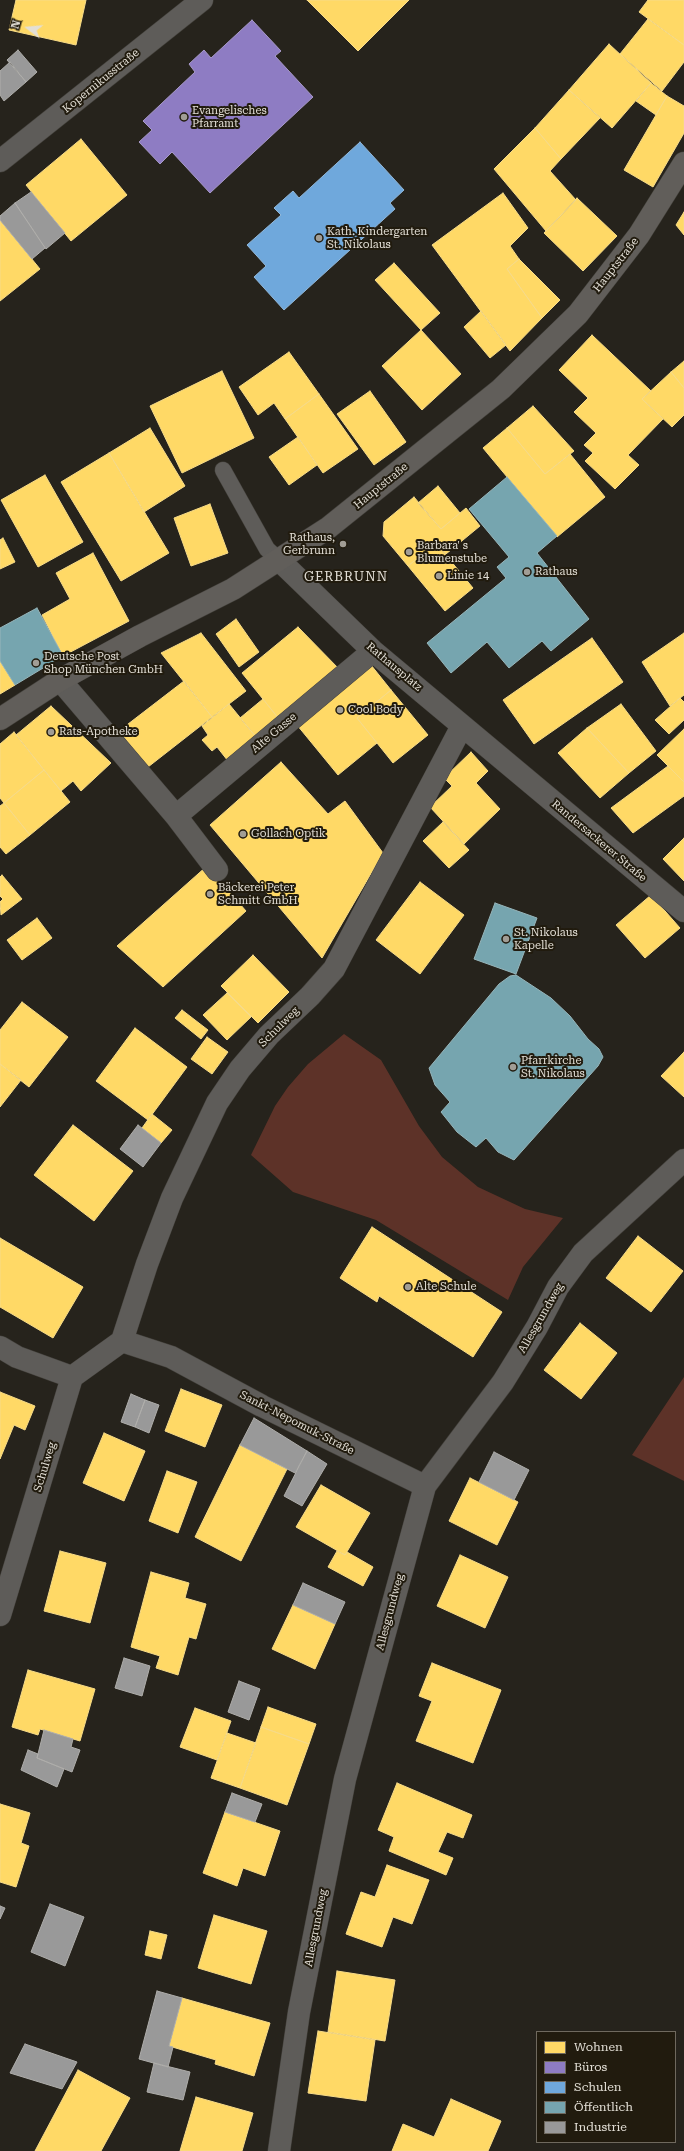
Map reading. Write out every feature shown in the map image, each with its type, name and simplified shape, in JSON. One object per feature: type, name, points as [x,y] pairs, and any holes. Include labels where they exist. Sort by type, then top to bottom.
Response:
[{"type":"street","name":"Kopernikusstraße","points":[[0,161],[202,0]]},
{"type":"street","name":"Hauptstraße","points":[[0,719],[60,680],[140,636],[232,590],[279,560],[340,518],[501,389],[578,314],[639,236],[684,163]]},
{"type":"street","name":"Rathausplatz","points":[[279,560],[373,651],[513,770]]},
{"type":"street","name":"Alte Gasse","points":[[176,816],[373,651]]},
{"type":"street","points":[[60,680],[176,816],[217,870]]},
{"type":"street","name":"Schulweg","points":[[122,1341],[147,1264],[172,1198],[217,1103],[240,1069],[269,1035],[310,996],[334,969],[367,910],[422,800],[462,726]]},
{"type":"street","name":"Randersackerer Straße","points":[[513,770],[684,911]]},
{"type":"street","name":"Allesgrundweg","points":[[279,2151],[299,2012],[345,1779],[424,1486],[503,1382],[537,1327],[558,1287],[583,1252],[684,1160]]},
{"type":"street","points":[[0,1347],[17,1357],[72,1377],[122,1341]]},
{"type":"street","name":"Sankt-Nepomuk-Straße","points":[[122,1341],[171,1357],[262,1406],[424,1486]]},
{"type":"street","name":"Schulweg","points":[[0,1615],[72,1377]]},
{"type":"lane","points":[[223,470],[267,549],[279,560]]},
{"type":"shaded area","points":[[344,1034],[381,1060],[419,1126],[442,1157],[478,1187],[525,1209],[563,1218],[523,1267],[508,1300],[376,1220],[293,1192],[251,1155],[275,1106],[288,1087],[308,1064]]},
{"type":"shaded area","points":[[684,1377],[684,1481],[632,1455]]},
{"type":"building: Wohnen","points":[[16,0],[86,0],[76,45],[9,30]]},
{"type":"building: Wohnen","points":[[307,0],[409,0],[358,51]]},
{"type":"building: Wohnen","points":[[648,0],[684,0],[684,45],[639,12]]},
{"type":"building: Wohnen","points":[[648,19],[684,45],[684,62],[662,91],[620,54]]},
{"type":"building: Wohnen","points":[[609,44],[651,83],[612,128],[569,90]]},
{"type":"building: Wohnen","points":[[651,83],[667,96],[656,115],[636,101]]},
{"type":"building: Wohnen","points":[[569,90],[600,118],[561,159],[535,128]]},
{"type":"building: Wohnen","points":[[667,96],[684,106],[684,133],[653,187],[624,170]]},
{"type":"building: Wohnen","points":[[535,128],[561,159],[550,171],[576,200],[546,231],[494,169]]},
{"type":"building: Wohnen","points":[[81,139],[127,195],[71,241],[26,185]]},
{"type":"building: Wohnen","points":[[503,193],[528,228],[510,246],[519,259],[507,269],[542,318],[510,351],[432,245]]},
{"type":"building: Wohnen","points":[[577,198],[617,236],[583,271],[544,233]]},
{"type":"building: Wohnen","points":[[684,212],[684,235],[676,225]]},
{"type":"building: Wohnen","points":[[0,220],[40,269],[0,301]]},
{"type":"building: Wohnen","points":[[519,259],[560,300],[542,318],[507,269]]},
{"type":"building: Wohnen","points":[[394,263],[440,313],[421,330],[375,280]]},
{"type":"building: Wohnen","points":[[481,311],[506,345],[490,358],[464,327]]},
{"type":"building: Wohnen","points":[[421,330],[461,374],[422,410],[382,366]]},
{"type":"building: Wohnen","points":[[592,335],[651,391],[642,399],[663,419],[628,455],[639,465],[615,489],[585,461],[593,453],[584,445],[596,433],[574,412],[588,398],[559,370]]},
{"type":"building: Wohnen","points":[[289,352],[319,394],[285,419],[274,403],[258,415],[239,387]]},
{"type":"building: Wohnen","points":[[684,361],[684,388],[671,372]]},
{"type":"building: Wohnen","points":[[222,371],[254,438],[182,473],[150,406]]},
{"type":"building: Wohnen","points":[[671,372],[684,388],[684,415],[672,427],[642,399]]},
{"type":"building: Wohnen","points":[[370,391],[406,442],[374,465],[337,414]]},
{"type":"building: Wohnen","points":[[319,394],[358,449],[323,473],[285,419]]},
{"type":"building: Wohnen","points":[[533,406],[574,451],[545,474],[507,428]]},
{"type":"building: Wohnen","points":[[150,428],[185,486],[144,512],[109,453]]},
{"type":"building: Wohnen","points":[[507,428],[545,474],[570,454],[605,497],[557,537],[483,448]]},
{"type":"building: Wohnen","points":[[298,437],[317,465],[289,485],[269,457]]},
{"type":"building: Wohnen","points":[[109,453],[169,553],[121,581],[61,482]]},
{"type":"building: Wohnen","points":[[45,475],[83,542],[38,567],[1,500]]},
{"type":"building: Wohnen","points":[[438,486],[460,513],[441,529],[418,503]]},
{"type":"building: Wohnen","points":[[414,497],[441,529],[466,508],[480,526],[446,554],[436,543],[408,566],[383,536],[384,522]]},
{"type":"building: Wohnen","points":[[210,504],[228,553],[191,566],[174,518]]},
{"type":"building: Wohnen","points":[[3,538],[15,562],[0,569],[0,540]]},
{"type":"building: Wohnen","points":[[436,543],[473,588],[445,611],[408,566]]},
{"type":"building: Wohnen","points":[[93,553],[129,621],[63,656],[42,615],[70,599],[56,573]]},
{"type":"building: Wohnen","points":[[236,619],[259,652],[239,667],[216,634]]},
{"type":"building: Wohnen","points":[[298,627],[340,670],[279,719],[242,673]]},
{"type":"building: Wohnen","points":[[201,633],[246,691],[212,717],[161,653]]},
{"type":"building: Wohnen","points":[[684,633],[684,695],[670,706],[642,662]]},
{"type":"building: Wohnen","points":[[592,638],[623,682],[534,744],[503,700]]},
{"type":"building: Wohnen","points":[[0,661],[15,685],[0,694]]},
{"type":"building: Wohnen","points":[[371,665],[391,690],[357,718],[377,743],[338,775],[297,725]]},
{"type":"building: Wohnen","points":[[184,681],[212,717],[148,767],[119,731]]},
{"type":"building: Wohnen","points":[[391,690],[428,735],[393,763],[357,718]]},
{"type":"building: Wohnen","points":[[680,698],[684,702],[684,720],[669,734],[655,720]]},
{"type":"building: Wohnen","points":[[263,699],[279,719],[256,737],[240,718]]},
{"type":"building: Wohnen","points":[[229,704],[256,737],[228,761],[217,747],[212,751],[202,740],[208,735],[202,726]]},
{"type":"building: Wohnen","points":[[621,704],[656,751],[629,773],[587,728]]},
{"type":"building: Wohnen","points":[[51,706],[111,763],[81,791],[73,781],[61,791],[16,735]]},
{"type":"building: Wohnen","points":[[587,728],[629,773],[600,798],[558,753]]},
{"type":"building: Wohnen","points":[[684,729],[684,782],[657,755]]},
{"type":"building: Wohnen","points":[[14,732],[44,770],[4,803],[0,798],[0,744]]},
{"type":"building: Wohnen","points":[[471,752],[488,771],[476,783],[500,809],[464,844],[430,807],[452,786],[444,778]]},
{"type":"building: Wohnen","points":[[281,762],[328,814],[345,801],[383,853],[322,958],[210,825]]},
{"type":"building: Wohnen","points":[[668,766],[684,782],[684,796],[633,833],[611,808]]},
{"type":"building: Wohnen","points":[[44,770],[70,802],[30,835],[4,803]]},
{"type":"building: Wohnen","points":[[4,803],[30,835],[6,854],[0,847],[0,806]]},
{"type":"building: Wohnen","points":[[443,822],[469,850],[449,868],[423,841]]},
{"type":"building: Wohnen","points":[[684,838],[684,881],[663,859]]},
{"type":"building: Wohnen","points":[[207,866],[246,911],[163,987],[117,946]]},
{"type":"building: Wohnen","points":[[2,875],[22,899],[1,915],[0,902],[3,899],[0,896],[0,877]]},
{"type":"building: Wohnen","points":[[420,882],[464,915],[420,974],[376,940]]},
{"type":"building: Wohnen","points":[[651,895],[680,928],[645,958],[616,925]]},
{"type":"building: Wohnen","points":[[37,918],[52,938],[22,960],[7,940]]},
{"type":"building: Wohnen","points":[[253,955],[289,992],[258,1023],[221,986]]},
{"type":"building: Wohnen","points":[[227,993],[251,1017],[227,1040],[203,1015]]},
{"type":"building: Wohnen","points":[[22,1002],[68,1037],[29,1087],[0,1064],[0,1030]]},
{"type":"building: Wohnen","points":[[182,1010],[208,1030],[201,1039],[175,1018]]},
{"type":"building: Wohnen","points":[[135,1028],[187,1067],[148,1120],[96,1081]]},
{"type":"building: Wohnen","points":[[207,1037],[228,1052],[212,1074],[191,1059]]},
{"type":"building: Wohnen","points":[[684,1052],[684,1097],[661,1076]]},
{"type":"building: Wohnen","points":[[0,1064],[21,1080],[0,1107]]},
{"type":"building: Wohnen","points":[[152,1114],[172,1130],[161,1143],[142,1128]]},
{"type":"building: Wohnen","points":[[73,1125],[133,1171],[94,1221],[34,1175]]},
{"type":"building: Wohnen","name":"Alte Schule","points":[[372,1227],[502,1312],[473,1357],[379,1296],[377,1302],[340,1278]]},
{"type":"building: Wohnen","points":[[638,1236],[683,1271],[651,1312],[606,1278]]},
{"type":"building: Wohnen","points":[[0,1238],[83,1287],[53,1338],[0,1307]]},
{"type":"building: Wohnen","points":[[580,1323],[617,1353],[581,1399],[544,1370]]},
{"type":"building: Wohnen","points":[[181,1389],[222,1405],[205,1447],[165,1431]]},
{"type":"building: Wohnen","points":[[0,1392],[35,1406],[25,1430],[14,1425],[0,1459]]},
{"type":"building: Wohnen","points":[[104,1433],[145,1451],[124,1501],[83,1483]]},
{"type":"building: Wohnen","points":[[240,1445],[287,1469],[241,1561],[195,1537]]},
{"type":"building: Wohnen","points":[[167,1471],[197,1482],[178,1533],[149,1521]]},
{"type":"building: Wohnen","points":[[470,1478],[518,1502],[497,1545],[449,1521]]},
{"type":"building: Wohnen","points":[[321,1485],[370,1513],[345,1555],[296,1527]]},
{"type":"building: Wohnen","points":[[60,1551],[106,1563],[90,1623],[44,1611]]},
{"type":"building: Wohnen","points":[[337,1551],[345,1555],[347,1552],[373,1567],[363,1586],[328,1567]]},
{"type":"building: Wohnen","points":[[460,1555],[508,1577],[485,1628],[437,1606]]},
{"type":"building: Wohnen","points":[[151,1572],[189,1583],[185,1598],[206,1604],[196,1639],[189,1637],[178,1675],[156,1668],[160,1656],[131,1647]]},
{"type":"building: Wohnen","points":[[293,1605],[335,1624],[315,1669],[272,1649]]},
{"type":"building: Wohnen","points":[[432,1663],[501,1690],[473,1763],[416,1741],[432,1701],[419,1696]]},
{"type":"building: Wohnen","points":[[28,1670],[95,1689],[80,1741],[40,1729],[38,1735],[12,1727]]},
{"type":"building: Wohnen","points":[[268,1707],[316,1724],[309,1744],[261,1727]]},
{"type":"building: Wohnen","points":[[195,1708],[231,1721],[217,1760],[180,1747]]},
{"type":"building: Wohnen","points":[[261,1727],[309,1744],[287,1805],[240,1788]]},
{"type":"building: Wohnen","points":[[227,1733],[256,1743],[240,1788],[211,1778]]},
{"type":"building: Wohnen","points":[[397,1783],[472,1815],[463,1838],[447,1832],[438,1852],[453,1858],[446,1875],[389,1851],[394,1837],[378,1830]]},
{"type":"building: Wohnen","points":[[0,1804],[30,1813],[21,1843],[29,1846],[16,1887],[0,1882]]},
{"type":"building: Wohnen","points":[[225,1812],[280,1831],[265,1876],[243,1868],[237,1886],[203,1873]]},
{"type":"building: Wohnen","points":[[387,1865],[429,1880],[412,1924],[393,1917],[382,1947],[346,1934],[361,1892],[375,1897]]},
{"type":"building: Wohnen","points":[[214,1915],[267,1931],[251,1984],[198,1968]]},
{"type":"building: Wohnen","points":[[150,1931],[167,1935],[161,1959],[145,1955]]},
{"type":"building: Wohnen","points":[[337,1971],[395,1980],[385,2041],[328,2032]]},
{"type":"building: Wohnen","points":[[182,1998],[270,2023],[254,2076],[215,2064],[216,2060],[169,2046]]},
{"type":"building: Wohnen","points":[[318,2031],[375,2040],[366,2101],[308,2093]]},
{"type":"building: Wohnen","points":[[78,2070],[130,2098],[101,2151],[35,2151]]},
{"type":"building: Wohnen","points":[[196,2097],[253,2113],[242,2151],[180,2151]]},
{"type":"building: Wohnen","points":[[451,2099],[501,2121],[488,2151],[392,2151],[403,2124],[434,2137]]},
{"type":"building: Büros","points":[[252,20],[281,51],[275,56],[313,97],[210,193],[172,152],[160,164],[139,142],[152,130],[143,121],[195,72],[189,64],[204,50],[211,58]]},
{"type":"building: Schulen","points":[[360,142],[404,190],[390,203],[395,209],[284,310],[254,277],[266,266],[247,245],[281,215],[274,208],[293,191],[299,198]]},
{"type":"building: Öffentlich","name":"Rathaus","points":[[507,477],[557,536],[537,553],[589,619],[551,651],[542,641],[509,668],[487,642],[451,673],[427,643],[506,578],[497,567],[509,557],[469,509]]},
{"type":"building: Öffentlich","points":[[37,608],[63,656],[15,685],[0,661],[0,628]]},
{"type":"building: Öffentlich","name":"St. Nikolaus Kapelle","points":[[495,903],[537,918],[516,974],[474,959]]},
{"type":"building: Öffentlich","name":"Pfarrkirche St. Nikolaus","points":[[516,975],[551,998],[570,1016],[588,1039],[599,1049],[603,1057],[598,1066],[514,1160],[498,1152],[486,1138],[476,1147],[457,1132],[441,1112],[450,1102],[435,1085],[429,1068],[499,984],[510,976]]},
{"type":"building: Industrie","points":[[18,50],[37,72],[26,82],[7,60]]},
{"type":"building: Industrie","points":[[10,62],[26,82],[4,101],[0,95],[0,71]]},
{"type":"building: Industrie","points":[[31,192],[65,233],[46,249],[15,203]]},
{"type":"building: Industrie","points":[[15,203],[45,248],[32,259],[0,220],[0,216]]},
{"type":"building: Industrie","points":[[138,1125],[161,1143],[143,1167],[120,1149]]},
{"type":"building: Industrie","points":[[131,1394],[145,1400],[135,1427],[121,1422]]},
{"type":"building: Industrie","points":[[145,1400],[159,1405],[149,1433],[135,1427]]},
{"type":"building: Industrie","points":[[254,1418],[307,1451],[295,1473],[240,1445]]},
{"type":"building: Industrie","points":[[307,1451],[327,1464],[302,1506],[284,1496]]},
{"type":"building: Industrie","points":[[494,1452],[529,1470],[514,1500],[479,1482]]},
{"type":"building: Industrie","points":[[303,1583],[345,1602],[335,1624],[293,1605]]},
{"type":"building: Industrie","points":[[124,1658],[150,1666],[142,1696],[115,1688]]},
{"type":"building: Industrie","points":[[239,1681],[260,1689],[249,1720],[228,1712]]},
{"type":"building: Industrie","points":[[44,1730],[73,1739],[71,1747],[80,1750],[72,1772],[37,1758]]},
{"type":"building: Industrie","points":[[28,1750],[38,1754],[37,1758],[64,1769],[57,1787],[21,1770]]},
{"type":"building: Industrie","points":[[232,1793],[262,1804],[255,1822],[225,1812]]},
{"type":"building: Industrie","points":[[50,1904],[84,1917],[65,1966],[31,1952]]},
{"type":"building: Industrie","points":[[0,1906],[5,1908],[0,1919]]},
{"type":"building: Industrie","points":[[157,1991],[182,1998],[169,2046],[173,2047],[168,2067],[139,2059]]},
{"type":"building: Industrie","points":[[25,2044],[77,2062],[62,2089],[10,2073]]},
{"type":"building: Industrie","points":[[154,2063],[190,2072],[183,2100],[147,2092]]},
{"type":"place","name":"Evangelisches Pfarramt","points":[[184,117]]},
{"type":"place","name":"Kath. Kindergarten St. Nikolaus","points":[[319,238]]},
{"type":"place","name":"Rathaus, Gerbrunn","points":[[343,544]]},
{"type":"place","name":"Barbara' s Blumenstube","points":[[409,552]]},
{"type":"place","name":"Rathaus","points":[[527,572]]},
{"type":"place","name":"Linie 14","points":[[439,576]]},
{"type":"place","name":"Deutsche Post Shop München GmbH","points":[[36,663]]},
{"type":"place","name":"Cool Body","points":[[340,710]]},
{"type":"place","name":"Rats-Apotheke","points":[[51,732]]},
{"type":"place","name":"Gollach Optik","points":[[243,834]]},
{"type":"place","name":"Bäckerei Peter Schmitt GmbH","points":[[210,894]]},
{"type":"place","name":"St. Nikolaus Kapelle","points":[[506,939]]},
{"type":"place","name":"Pfarrkirche St. Nikolaus","points":[[513,1067]]},
{"type":"place","name":"Alte Schule","points":[[408,1287]]},
{"type":"district","name":"GERBRUNN","points":[[346,577]]}]
